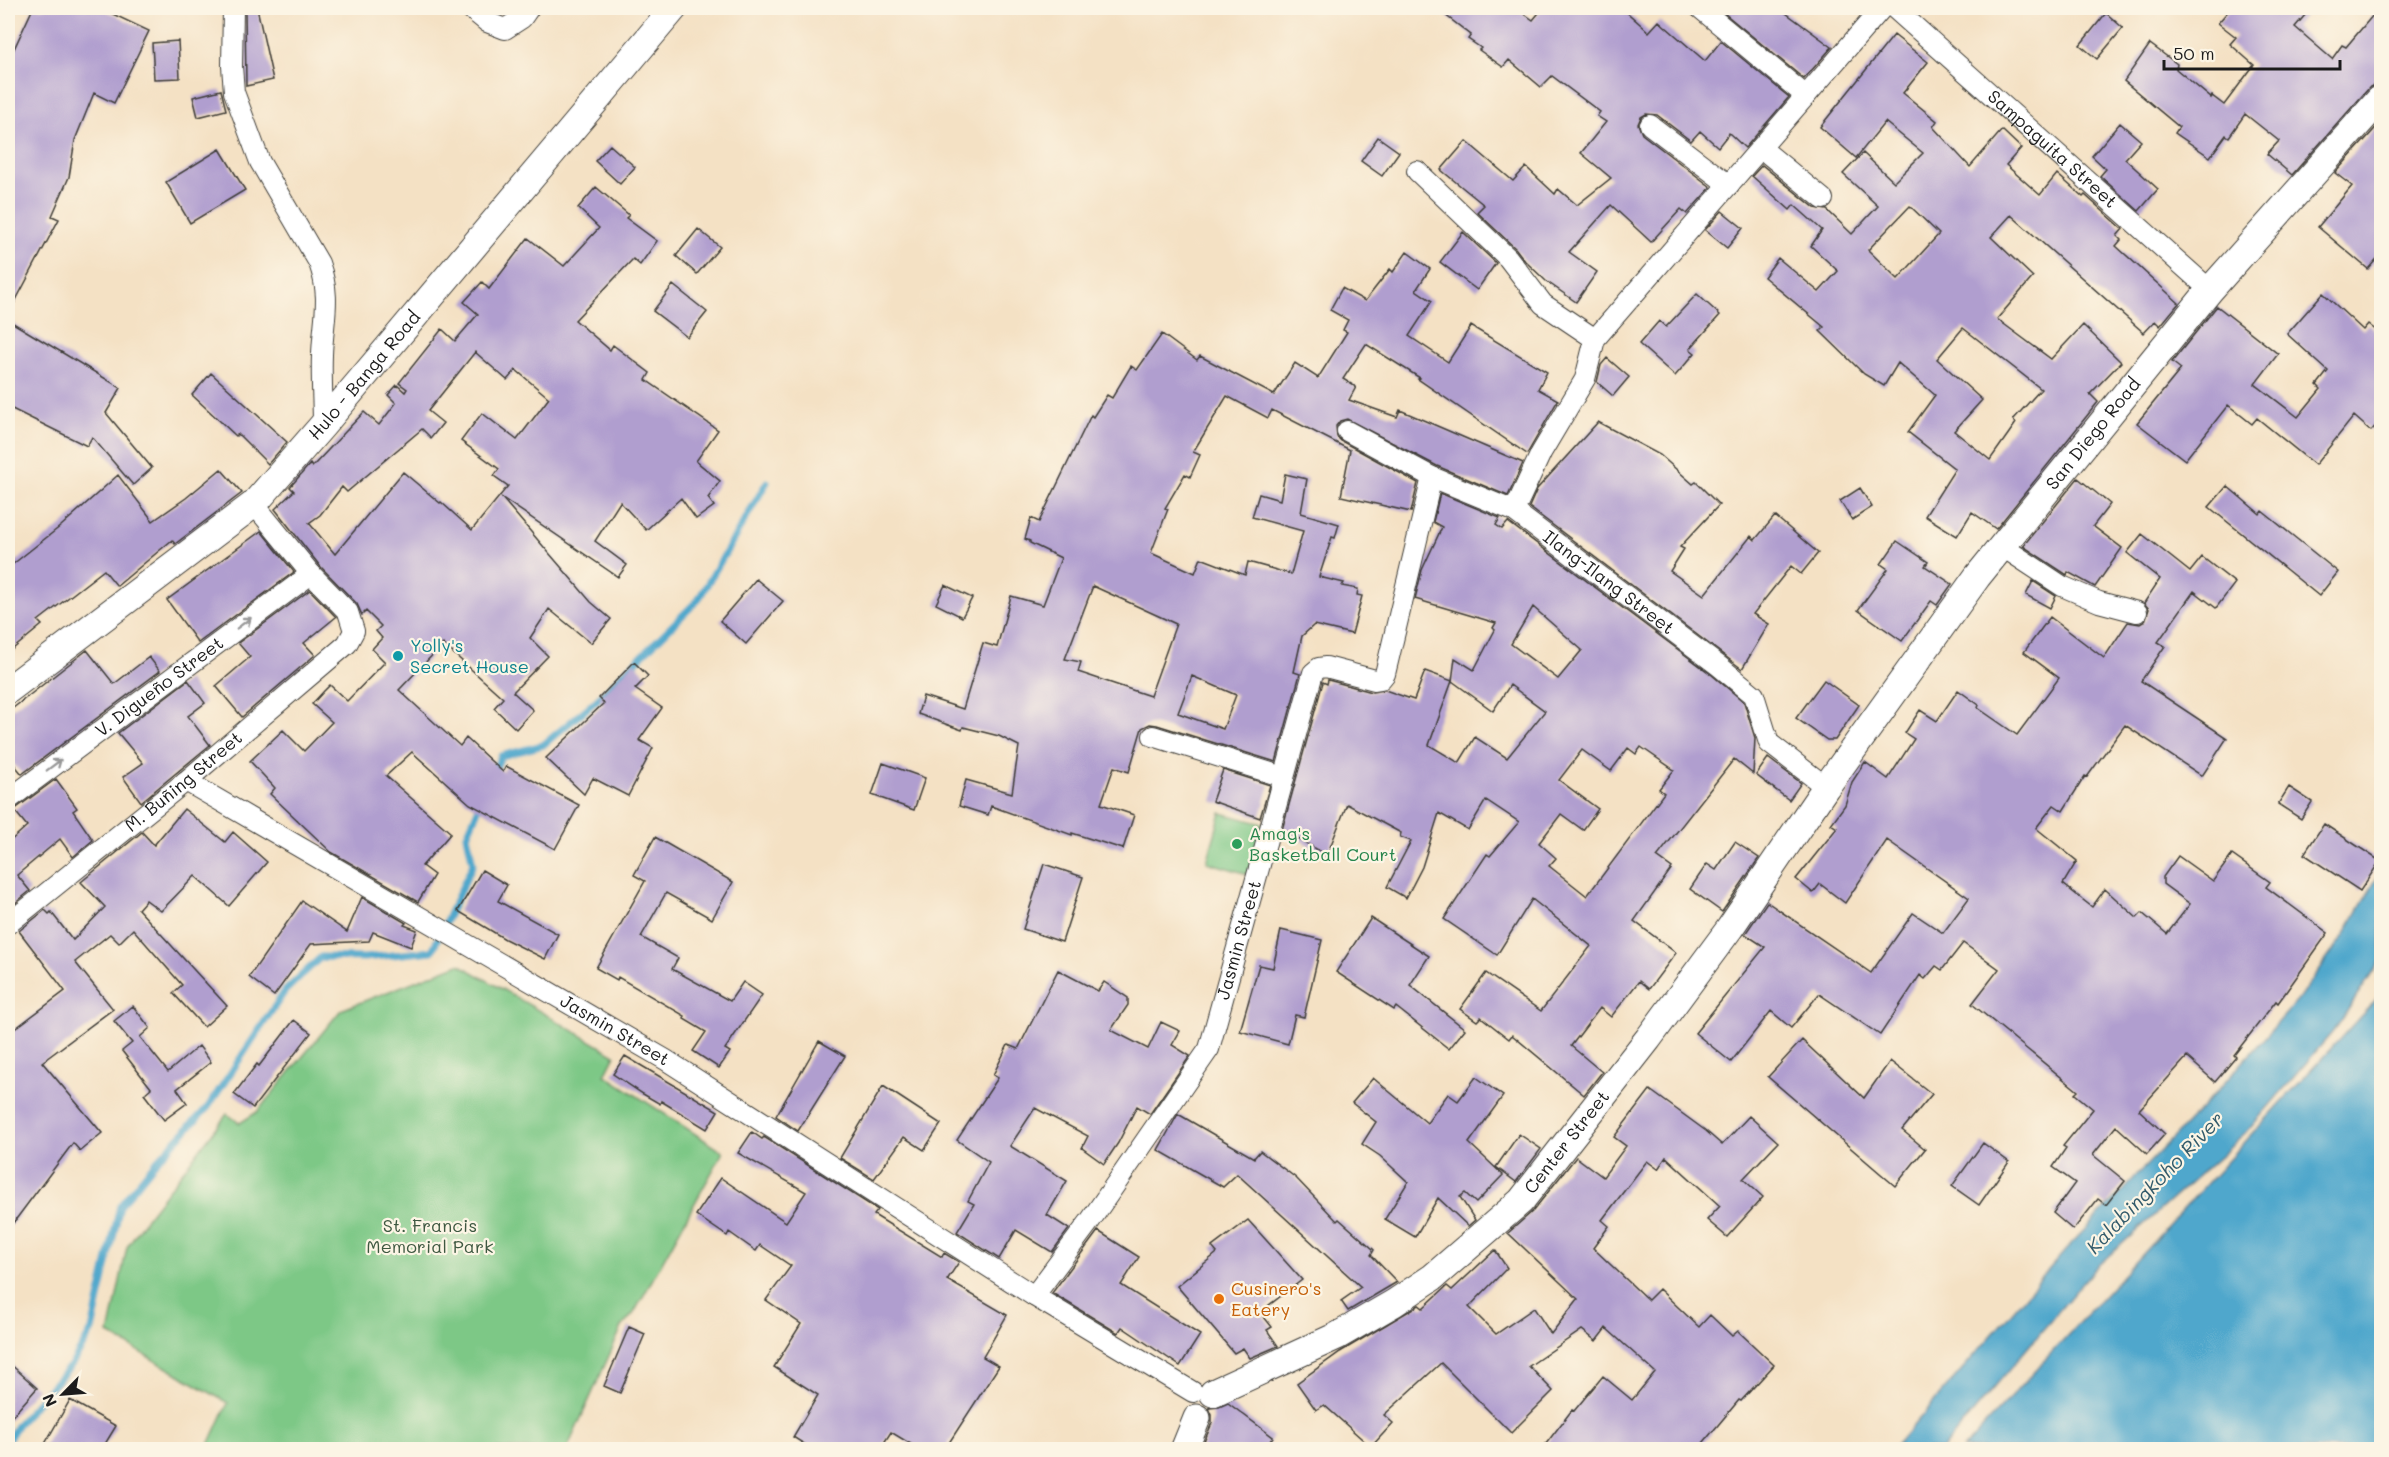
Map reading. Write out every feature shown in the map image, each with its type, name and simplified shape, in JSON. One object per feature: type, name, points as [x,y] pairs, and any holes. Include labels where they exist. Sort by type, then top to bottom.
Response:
[{"type":"street","points":[[232,8],[234,92],[260,162],[319,263],[326,282],[327,300],[322,355],[323,425]]},
{"type":"street","points":[[470,8],[487,22],[505,29],[522,18],[529,8]]},
{"type":"street","name":"Hulo - Banga Road","points":[[8,690],[254,504],[674,8]]},
{"type":"street","points":[[1700,8],[1806,96]]},
{"type":"street","points":[[1514,511],[1541,453],[1585,379],[1595,339],[1882,8]]},
{"type":"street","name":"Sampaguita Street","points":[[1894,8],[2210,291]]},
{"type":"street","name":"San Diego Road","points":[[1826,787],[1960,599],[2151,360],[2382,98]]},
{"type":"street","points":[[1650,125],[1729,185]]},
{"type":"street","points":[[1761,148],[1823,199]]},
{"type":"street","points":[[1417,171],[1508,258],[1543,304],[1595,339]]},
{"type":"street","name":"Ilang-Ilang Street","points":[[1347,431],[1432,477],[1514,511],[1754,695],[1769,743],[1826,787]]},
{"type":"street","name":"Jasmin Street","points":[[1034,1296],[1090,1221],[1209,1048],[1313,673],[1319,668],[1326,667],[1376,680],[1381,679],[1385,674],[1432,477]]},
{"type":"street","points":[[254,504],[311,574]]},
{"type":"street","points":[[2003,547],[2062,586],[2098,602],[2137,612]]},
{"type":"street","name":"M. Buñing Street","points":[[8,924],[186,781],[347,644],[354,631],[348,612],[311,574]]},
{"type":"street","name":"V. Digueño Street","points":[[8,800],[311,574]]},
{"type":"street","points":[[1153,736],[1284,777]]},
{"type":"street","name":"Jasmin Street","points":[[186,781],[666,1060],[1201,1401]]},
{"type":"street","name":"Center Street","points":[[1201,1401],[1337,1335],[1394,1303],[1433,1276],[1521,1201],[1648,1039],[1826,787]]},
{"type":"street","points":[[1184,1449],[1201,1401]]},
{"type":"green space","name":"Amag's Basketball Court","points":[[1221,813],[1267,825],[1251,875],[1207,862]]},
{"type":"green space","name":"St. Francis Memorial Park","points":[[459,964],[615,1055],[605,1075],[723,1152],[634,1313],[622,1327],[567,1449],[207,1449],[228,1403],[109,1334],[127,1247],[144,1221],[227,1114],[240,1123],[257,1112],[341,1010]]},
{"type":"water","name":"Kalabingkoho River","points":[[2381,871],[2381,960],[2336,1028],[2245,1134],[2095,1268],[1942,1449],[1893,1449],[2070,1245],[2211,1098],[2298,1000],[2344,935]]},
{"type":"water","points":[[2381,994],[2381,1449],[1963,1449]]},
{"type":"building","points":[[33,8],[100,8],[149,31],[114,103],[94,93],[75,140],[69,177],[52,216],[59,219],[8,315],[8,62]]},
{"type":"building","points":[[245,8],[257,8],[273,80],[246,86]]},
{"type":"building","points":[[1436,8],[1516,8],[1533,20],[1543,8],[1622,8],[1649,32],[1659,21],[1705,61],[1721,41],[1789,97],[1745,148],[1729,133],[1718,147],[1700,131],[1691,141],[1657,115],[1646,114],[1641,117],[1638,124],[1642,134],[1711,187],[1687,214],[1681,209],[1651,242],[1611,205],[1569,252],[1597,272],[1576,302],[1546,281],[1525,261],[1516,249],[1477,212],[1484,205],[1441,170],[1466,141],[1513,181],[1526,167],[1555,194],[1558,189],[1577,205],[1611,178],[1581,153],[1606,122],[1597,116],[1600,112],[1552,76],[1541,87],[1509,60],[1503,67],[1479,50],[1481,48],[1468,39],[1471,35]]},
{"type":"building","points":[[1718,8],[1779,8],[1832,47],[1804,79]]},
{"type":"building","points":[[2231,8],[2311,8],[2295,27],[2332,59],[2342,45],[2346,47],[2379,8],[2382,8],[2382,82],[2370,87],[2292,175],[2267,154],[2279,141],[2245,114],[2229,137],[2226,135],[2210,157],[2175,133],[2179,127],[2124,81],[2150,44],[2177,64],[2176,69],[2211,98],[2212,96],[2224,105],[2254,65],[2230,44],[2236,37],[2218,23]]},
{"type":"building","points":[[2106,13],[2123,28],[2097,59],[2080,45]]},
{"type":"building","points":[[1894,35],[1928,62],[1903,93],[1937,121],[1933,127],[1970,167],[2002,130],[2021,148],[2006,165],[2040,195],[2057,174],[2083,197],[2085,195],[2123,229],[2117,236],[2121,240],[2116,246],[2179,303],[2160,326],[2155,321],[2144,333],[2011,215],[1991,237],[2033,277],[1997,319],[2051,359],[2083,325],[2121,362],[2090,394],[2098,402],[1996,529],[1972,512],[1957,536],[1925,516],[1955,469],[1908,432],[1935,395],[1898,363],[1884,386],[1864,374],[1820,331],[1824,327],[1764,277],[1778,258],[1819,292],[1838,271],[1811,246],[1822,230],[1794,205],[1790,210],[1752,176],[1762,165],[1815,208],[1827,210],[1852,234],[1878,206],[1843,174],[1863,153],[1894,182],[1923,153],[1885,122],[1856,158],[1820,127]],"holes":[[[1910,206],[1939,234],[1898,279],[1868,250]],[[1963,328],[2041,389],[2013,420],[2016,423],[1990,460],[1954,431],[1982,400],[1937,359]]]},
{"type":"building","points":[[178,41],[180,78],[154,79],[152,43]]},
{"type":"building","points":[[221,90],[226,110],[198,117],[193,97]]},
{"type":"building","points":[[2382,121],[2382,253],[2368,269],[2318,227],[2352,186],[2335,173]]},
{"type":"building","points":[[2120,123],[2141,141],[2125,159],[2158,189],[2139,211],[2100,176],[2106,169],[2092,156]]},
{"type":"building","points":[[1378,137],[1399,152],[1382,176],[1361,161]]},
{"type":"building","points":[[610,145],[635,167],[620,184],[595,161]]},
{"type":"building","points":[[220,149],[245,190],[190,223],[166,182]]},
{"type":"building","points":[[596,187],[629,215],[626,218],[657,241],[640,265],[633,259],[575,320],[610,350],[613,345],[650,373],[646,380],[718,430],[696,461],[720,481],[708,498],[714,506],[696,519],[681,498],[646,530],[620,502],[595,541],[627,565],[618,577],[501,497],[591,602],[611,619],[591,643],[549,609],[530,638],[548,656],[513,692],[533,710],[516,729],[494,708],[503,698],[443,644],[399,690],[460,746],[466,738],[503,772],[506,766],[579,805],[555,849],[470,804],[412,752],[386,776],[451,833],[422,866],[434,875],[418,902],[331,852],[270,794],[275,788],[250,761],[283,730],[304,751],[332,722],[312,704],[330,685],[347,701],[385,662],[372,649],[382,638],[376,631],[381,626],[366,611],[362,615],[357,604],[320,566],[275,509],[294,491],[290,487],[310,464],[312,467],[364,412],[379,425],[396,403],[388,395],[397,385],[405,392],[407,389],[399,383],[442,329],[455,341],[478,314],[464,302],[482,282],[489,289],[528,238],[564,266],[599,228],[578,208]],"holes":[[[475,352],[507,380],[516,370],[549,398],[517,440],[482,413],[461,441],[499,469],[494,476],[508,486],[472,530],[403,472],[335,554],[309,523],[320,515],[342,487],[347,492],[422,429],[431,438],[443,423],[428,411]]]},
{"type":"building","points":[[1722,211],[1743,228],[1727,248],[1705,230]]},
{"type":"building","points":[[698,229],[720,247],[697,274],[676,256]]},
{"type":"building","points":[[1463,232],[1496,263],[1477,290],[1440,262]]},
{"type":"building","points":[[1407,252],[1430,269],[1416,290],[1432,301],[1409,336],[1448,362],[1471,326],[1547,372],[1538,389],[1558,400],[1527,454],[1418,379],[1420,378],[1366,344],[1343,379],[1356,387],[1349,400],[1397,417],[1400,410],[1523,463],[1508,496],[1437,466],[1347,419],[1340,421],[1336,426],[1337,437],[1341,441],[1418,483],[1411,512],[1341,496],[1350,450],[1272,410],[1268,418],[1227,396],[1193,452],[1200,455],[1190,477],[1185,474],[1165,508],[1168,509],[1151,553],[1195,573],[1201,558],[1245,575],[1248,562],[1291,574],[1303,531],[1252,517],[1259,494],[1280,500],[1285,474],[1307,479],[1301,513],[1339,524],[1335,538],[1332,537],[1319,577],[1344,583],[1342,586],[1358,589],[1357,595],[1362,596],[1352,634],[1314,625],[1302,636],[1294,672],[1300,674],[1276,762],[1157,725],[1150,724],[1142,728],[1129,772],[1114,767],[1101,804],[1134,815],[1123,849],[1072,833],[1072,835],[991,806],[988,815],[959,806],[966,780],[1012,793],[1019,746],[999,736],[963,727],[962,730],[918,714],[923,696],[963,709],[983,643],[997,647],[1011,596],[1043,605],[1061,558],[1025,539],[1031,518],[1039,522],[1091,415],[1093,417],[1107,395],[1112,398],[1131,366],[1137,370],[1162,334],[1197,360],[1200,356],[1274,395],[1295,363],[1318,378],[1347,332],[1343,330],[1348,320],[1330,310],[1342,288],[1365,301],[1390,269],[1393,272]],"holes":[[[1093,586],[1176,624],[1150,696],[1078,672],[1081,662],[1065,659]],[[1192,676],[1236,695],[1223,729],[1178,713]]]},
{"type":"building","points":[[673,285],[707,312],[687,337],[653,311]]},
{"type":"building","points":[[2323,293],[2363,330],[2368,324],[2382,335],[2382,419],[2371,431],[2354,416],[2315,465],[2257,418],[2252,424],[2228,405],[2185,460],[2137,423],[2181,369],[2172,362],[2217,306],[2278,354],[2255,384],[2298,417],[2321,389],[2317,385],[2328,371],[2287,334]]},
{"type":"building","points":[[1697,294],[1720,315],[1690,349],[1695,353],[1675,376],[1639,344],[1659,321],[1666,327]]},
{"type":"building","points":[[8,320],[121,388],[106,413],[152,468],[133,485],[92,437],[87,446],[8,407]]},
{"type":"building","points":[[1607,358],[1629,377],[1613,396],[1597,382],[1601,365]]},
{"type":"building","points":[[211,373],[287,442],[268,464],[238,434],[236,436],[192,395]]},
{"type":"building","points":[[1598,422],[1660,455],[1693,484],[1696,482],[1719,505],[1680,547],[1684,549],[1670,571],[1704,595],[1751,536],[1755,540],[1775,516],[1818,553],[1801,574],[1791,566],[1753,614],[1769,624],[1742,669],[1529,507],[1537,489]]},
{"type":"building","points":[[221,469],[242,493],[175,544],[172,540],[117,586],[104,570],[38,621],[42,625],[8,653],[8,568],[61,526],[118,475],[153,521]]},
{"type":"building","points":[[2078,478],[2110,504],[2093,526],[2122,548],[2095,587],[2068,572],[2067,575],[2023,546]]},
{"type":"building","points":[[2227,486],[2260,514],[2262,511],[2338,572],[2319,596],[2209,507]]},
{"type":"building","points":[[1860,488],[1872,507],[1852,520],[1840,501]]},
{"type":"building","points":[[1440,493],[1500,518],[1496,525],[1502,529],[1508,522],[1712,675],[1744,702],[1755,738],[1753,774],[1734,759],[1657,857],[1672,868],[1634,921],[1676,953],[1649,989],[1639,981],[1611,1017],[1600,1008],[1571,1046],[1602,1072],[1584,1095],[1512,1035],[1509,1039],[1481,1017],[1477,1021],[1460,1009],[1486,973],[1541,1011],[1591,946],[1532,899],[1497,955],[1444,919],[1487,854],[1490,856],[1519,822],[1486,800],[1468,830],[1439,813],[1422,867],[1406,898],[1387,887],[1411,841],[1400,837],[1401,833],[1347,804],[1327,855],[1282,830],[1323,682],[1327,684],[1328,680],[1372,692],[1385,690],[1414,700],[1425,671],[1452,681],[1455,658],[1474,670],[1495,630],[1493,628],[1496,623],[1415,599],[1422,570],[1442,527],[1433,522]],"holes":[[[1533,607],[1582,650],[1558,679],[1511,644]],[[1452,681],[1493,711],[1510,685],[1545,711],[1507,758],[1475,737],[1459,763],[1429,745]],[[1641,747],[1674,770],[1659,789],[1664,793],[1587,896],[1549,866],[1556,858],[1539,843],[1561,814],[1583,830],[1598,809],[1559,780],[1582,750],[1611,771],[1628,748],[1636,754]]]},
{"type":"building","points":[[261,531],[294,572],[198,643],[167,600]]},
{"type":"building","points":[[2142,534],[2190,572],[2202,557],[2235,583],[2216,608],[2194,591],[2158,642],[2165,646],[2141,681],[2227,738],[2202,776],[2125,725],[2087,777],[2085,776],[2063,811],[2054,805],[2036,828],[2077,861],[2063,884],[2092,907],[2105,889],[2137,918],[2142,913],[2167,934],[2190,904],[2163,884],[2163,877],[2178,856],[2213,881],[2232,855],[2270,882],[2266,887],[2328,933],[2278,1003],[2276,1001],[2215,1082],[2187,1057],[2139,1110],[2165,1134],[2147,1154],[2116,1126],[2093,1155],[2125,1181],[2106,1205],[2098,1199],[2073,1230],[2053,1213],[2075,1183],[2053,1167],[2066,1148],[2063,1146],[2093,1109],[2075,1094],[2078,1091],[1972,1004],[1999,969],[1963,943],[1942,970],[1936,966],[1925,979],[1920,975],[1880,1035],[1819,994],[1791,1028],[1771,1011],[1731,1062],[1695,1033],[1765,947],[1745,934],[1767,902],[1871,973],[1913,913],[1943,933],[1969,898],[1887,840],[1845,903],[1820,884],[1813,893],[1796,879],[1837,828],[1831,824],[1845,805],[1852,782],[1865,762],[1888,779],[1914,739],[1905,733],[1920,710],[1937,721],[1958,690],[1979,705],[1978,708],[2017,735],[2059,678],[2024,652],[2050,617],[2104,658],[2128,622],[2140,624],[2145,621],[2149,609],[2144,603],[2160,579],[2127,553]]},
{"type":"building","points":[[1897,541],[1928,562],[1925,566],[1952,584],[1937,605],[1931,601],[1902,641],[1858,610],[1888,569],[1881,564]]},
{"type":"building","points":[[756,579],[783,601],[746,644],[720,621]]},
{"type":"building","points":[[2033,581],[2056,596],[2050,608],[2026,595]]},
{"type":"building","points":[[945,585],[972,598],[962,617],[936,604]]},
{"type":"building","points":[[310,590],[336,617],[304,643],[315,655],[242,717],[216,686],[250,657],[238,643]]},
{"type":"building","points":[[87,650],[114,684],[149,657],[160,671],[22,774],[8,757],[8,712]]},
{"type":"building","points":[[634,662],[648,676],[635,689],[662,708],[639,740],[653,748],[628,796],[593,778],[584,794],[546,758],[604,703],[599,698]]},
{"type":"building","points":[[188,680],[205,703],[188,716],[210,745],[141,802],[123,777],[143,763],[118,733]]},
{"type":"building","points":[[1824,680],[1859,705],[1835,740],[1827,740],[1796,718]]},
{"type":"building","points":[[1768,758],[1801,783],[1789,800],[1756,775]]},
{"type":"building","points":[[883,763],[925,778],[914,810],[872,795]]},
{"type":"building","points":[[1223,770],[1270,785],[1260,818],[1212,801]]},
{"type":"building","points":[[56,779],[77,808],[73,811],[93,840],[73,857],[60,839],[17,875],[30,891],[8,909],[8,843],[27,826],[14,810]]},
{"type":"building","points":[[2289,787],[2312,802],[2301,819],[2278,804]]},
{"type":"building","points":[[184,809],[225,842],[233,832],[267,862],[229,906],[195,876],[161,911],[146,900],[138,909],[227,1006],[204,1027],[173,993],[182,985],[133,929],[119,943],[110,934],[75,962],[113,1009],[42,1062],[102,1133],[80,1151],[73,1143],[8,1230],[8,1034],[65,991],[19,931],[45,910],[49,914],[51,912],[73,940],[105,907],[81,882],[142,832],[154,845]]},
{"type":"building","points":[[2324,824],[2380,861],[2360,891],[2304,854]]},
{"type":"building","points":[[655,837],[733,882],[712,919],[666,893],[641,937],[678,958],[672,969],[730,1001],[743,982],[762,995],[725,1049],[730,1052],[719,1068],[693,1051],[706,1032],[684,1019],[685,1016],[618,977],[617,980],[596,968],[645,881],[634,875]]},
{"type":"building","points":[[1735,842],[1759,858],[1722,912],[1690,889],[1707,864],[1716,870]]},
{"type":"building","points":[[1044,864],[1083,877],[1062,942],[1023,929]]},
{"type":"building","points":[[482,870],[507,885],[498,901],[558,934],[545,959],[505,939],[458,911]]},
{"type":"building","points":[[362,897],[406,923],[404,925],[417,930],[411,947],[373,932],[369,941],[311,944],[274,996],[249,977],[302,901],[347,932]]},
{"type":"building","points":[[1371,918],[1429,956],[1410,985],[1465,1029],[1449,1049],[1396,1007],[1394,1010],[1336,972]]},
{"type":"building","points":[[1281,930],[1322,940],[1304,1017],[1295,1015],[1288,1044],[1240,1031],[1259,965],[1273,968]]},
{"type":"building","points":[[1058,970],[1098,991],[1104,982],[1128,998],[1128,1005],[1111,1030],[1148,1049],[1161,1022],[1180,1031],[1172,1045],[1190,1056],[1150,1114],[1137,1106],[1104,1164],[1082,1148],[1088,1136],[1035,1108],[1010,1146],[1067,1181],[1047,1215],[1069,1229],[1052,1252],[1016,1230],[999,1259],[957,1232],[974,1204],[968,1201],[989,1162],[957,1140],[998,1078],[993,1075],[1008,1045],[1018,1049]]},
{"type":"building","points":[[133,1006],[150,1028],[140,1037],[168,1072],[199,1046],[211,1062],[177,1089],[187,1103],[164,1120],[144,1094],[151,1088],[122,1051],[132,1043],[114,1021]]},
{"type":"building","points":[[294,1020],[311,1033],[253,1108],[234,1094]]},
{"type":"building","points":[[1802,1040],[1864,1098],[1890,1061],[1932,1094],[1902,1130],[1925,1149],[1895,1186],[1768,1077]]},
{"type":"building","points":[[819,1041],[845,1056],[798,1131],[776,1116]]},
{"type":"building","points":[[625,1056],[718,1111],[707,1129],[661,1101],[660,1104],[613,1074]]},
{"type":"building","points":[[1476,1077],[1503,1096],[1469,1143],[1503,1175],[1476,1203],[1465,1193],[1460,1197],[1475,1220],[1468,1226],[1438,1198],[1415,1237],[1385,1219],[1408,1182],[1380,1156],[1362,1144],[1376,1122],[1352,1103],[1373,1078],[1427,1123],[1448,1094],[1458,1101]]},
{"type":"building","points":[[883,1086],[941,1124],[924,1150],[904,1137],[874,1179],[840,1158]]},
{"type":"building","points":[[1650,1090],[1722,1145],[1749,1116],[1778,1142],[1743,1179],[1763,1197],[1727,1237],[1707,1220],[1720,1206],[1666,1157],[1658,1169],[1647,1161],[1602,1220],[1609,1226],[1593,1248],[1648,1300],[1659,1289],[1699,1327],[1710,1315],[1732,1336],[1738,1331],[1774,1365],[1741,1401],[1739,1400],[1698,1449],[1542,1449],[1572,1410],[1574,1411],[1603,1376],[1632,1400],[1655,1372],[1606,1328],[1596,1341],[1582,1330],[1529,1366],[1553,1391],[1511,1433],[1441,1363],[1384,1415],[1393,1423],[1371,1447],[1324,1405],[1316,1410],[1297,1383],[1340,1352],[1419,1305],[1423,1308],[1447,1286],[1452,1290],[1495,1250],[1507,1268],[1469,1307],[1496,1334],[1534,1308],[1551,1334],[1578,1299],[1508,1233],[1533,1211],[1576,1157],[1603,1177],[1626,1146],[1614,1137]]},
{"type":"building","points":[[1178,1114],[1254,1158],[1260,1151],[1296,1178],[1337,1221],[1339,1219],[1374,1250],[1371,1255],[1397,1282],[1348,1311],[1341,1301],[1361,1287],[1237,1174],[1223,1187],[1158,1150]]},
{"type":"building","points":[[752,1132],[762,1139],[764,1137],[878,1210],[874,1215],[942,1257],[944,1253],[959,1262],[947,1280],[1007,1315],[983,1357],[999,1366],[945,1449],[919,1449],[891,1432],[880,1449],[812,1449],[793,1437],[818,1395],[774,1367],[801,1324],[766,1300],[791,1266],[760,1245],[756,1251],[729,1232],[727,1236],[696,1215],[721,1178],[786,1222],[806,1192],[738,1153]]},
{"type":"building","points":[[1519,1134],[1541,1149],[1516,1182],[1496,1167]]},
{"type":"building","points":[[1983,1143],[2009,1162],[1979,1205],[1952,1186]]},
{"type":"building","points":[[1248,1220],[1302,1280],[1260,1312],[1272,1327],[1267,1330],[1278,1346],[1250,1358],[1243,1348],[1234,1353],[1177,1286],[1217,1253],[1212,1247]]},
{"type":"building","points":[[1098,1231],[1139,1257],[1121,1285],[1200,1335],[1180,1366],[1122,1327],[1118,1333],[1052,1293]]},
{"type":"building","points":[[629,1327],[645,1334],[620,1393],[604,1386]]},
{"type":"building","points":[[8,1362],[37,1388],[8,1421]]},
{"type":"building","points":[[70,1400],[116,1426],[102,1449],[42,1449]]},
{"type":"building","points":[[1228,1403],[1273,1437],[1264,1449],[1201,1449],[1212,1423],[1209,1408]]},
{"type":"waterway","points":[[493,774],[501,756],[543,745],[597,700],[698,600],[767,482]]},
{"type":"waterway","points":[[8,1440],[18,1424],[72,1364],[92,1330],[120,1206],[153,1165],[208,1107],[285,991],[321,957],[364,958],[432,951],[473,864],[467,835],[482,800]]},
{"type":"place","name":"Yolly's Secret House","points":[[398,656]]},
{"type":"place","name":"Amag's Basketball Court","points":[[1237,844]]},
{"type":"place","name":"Cusinero's Eatery","points":[[1219,1299]]}]
